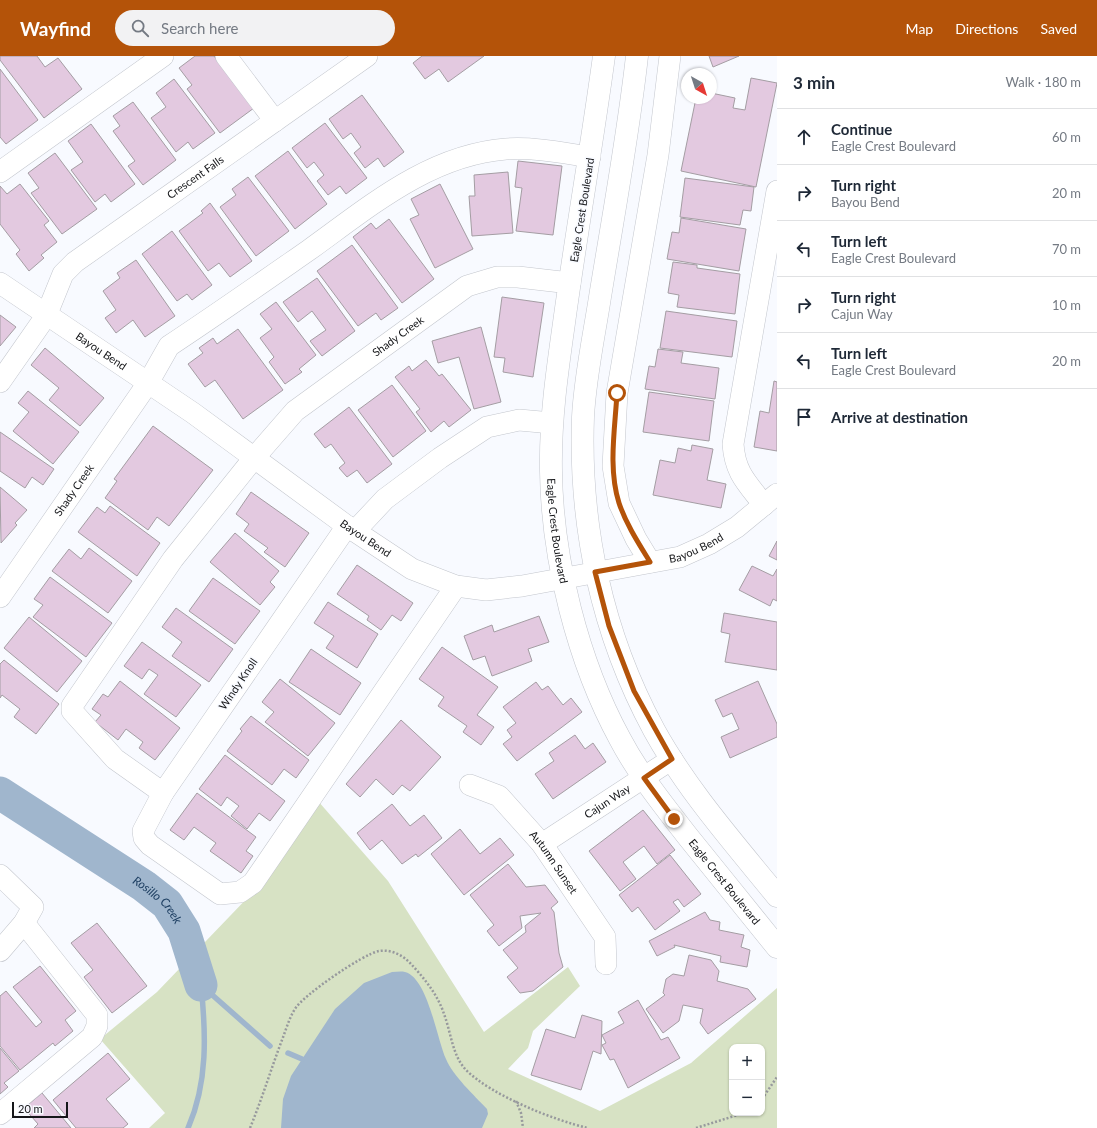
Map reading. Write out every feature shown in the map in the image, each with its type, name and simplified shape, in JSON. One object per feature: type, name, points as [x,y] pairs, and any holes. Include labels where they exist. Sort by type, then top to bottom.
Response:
[{"type":"main road","name":"Eagle Crest Boulevard","points":[[604,56],[570,283],[552,423],[551,473],[556,536],[564,579],[577,636],[596,685],[620,739],[644,778],[674,819],[777,947]]},
{"type":"main road","points":[[637,56],[631,108],[588,371],[583,416],[583,472],[588,531],[595,572],[609,626],[634,691],[672,759],[703,803],[777,896]]},
{"type":"street","points":[[0,172],[163,56]]},
{"type":"street","points":[[226,56],[275,121]]},
{"type":"street","name":"Crescent Falls","points":[[0,382],[46,316],[63,274],[75,262],[367,56]]},
{"type":"street","points":[[650,562],[636,539],[619,503],[613,466],[617,393],[658,155],[670,56]]},
{"type":"street","name":"Shady Creek","points":[[0,597],[148,383],[169,346],[390,192],[430,169],[474,154],[506,149],[544,151],[590,157]]},
{"type":"street","points":[[770,500],[741,476],[734,460],[733,444],[777,191]]},
{"type":"street","name":"Shady Creek","points":[[163,793],[115,759],[72,711],[72,706],[173,559],[254,458],[295,411],[467,286],[497,277],[518,277],[570,283]]},
{"type":"street","name":"Bayou Bend","points":[[0,283],[46,316],[148,383],[351,528],[412,569],[456,586],[486,590],[564,579],[680,557],[709,544],[737,527],[770,500]]},
{"type":"street","name":"Windy Knoll","points":[[456,586],[253,883],[240,892],[220,894],[150,845],[144,838],[143,831],[163,793],[351,528],[385,499],[440,458],[487,427],[519,420],[552,423]]},
{"type":"street","name":"Cajun Way","points":[[542,844],[672,759]]},
{"type":"street","name":"Autumn Sunset","points":[[470,785],[499,796],[542,844],[605,937],[606,964]]},
{"type":"street","points":[[0,875],[97,1015],[97,1026],[92,1037],[0,1114]]},
{"type":"street","points":[[0,951],[28,915]]},
{"type":"path","points":[[250,1128],[276,1055],[298,1004],[311,992],[348,967],[371,953],[379,951],[389,951],[399,954],[422,976],[444,1012],[458,1058],[474,1077],[491,1088],[516,1100],[565,1121],[588,1128]]},
{"type":"path","points":[[765,1095],[777,1077]]},
{"type":"path","points":[[516,1100],[521,1112],[523,1128]]},
{"type":"path","points":[[696,1128],[734,1116]]},
{"type":"green space","points":[[318,801],[388,881],[484,1032],[568,967],[580,986],[533,1031],[528,1048],[508,1069],[600,1111],[691,1063],[777,988],[777,1128],[149,1128],[165,1113],[100,1039],[157,992],[254,891]]},
{"type":"water","points":[[392,972],[405,972],[413,977],[420,985],[426,997],[449,1065],[464,1085],[487,1109],[488,1114],[482,1128],[281,1128],[283,1099],[291,1076],[335,1009],[364,983]]},
{"type":"building","points":[[0,56],[37,56],[45,67],[58,58],[82,89],[44,118],[0,60]]},
{"type":"building","points":[[195,56],[214,56],[254,108],[220,133],[187,89],[192,85],[179,68]]},
{"type":"building","points":[[422,56],[484,56],[448,82],[439,69],[425,79],[413,63]]},
{"type":"building","points":[[709,56],[739,56],[713,67]]},
{"type":"building","points":[[0,69],[38,120],[6,144],[0,137]]},
{"type":"building","points":[[751,78],[777,83],[756,187],[681,171],[695,104],[717,104],[717,94],[735,98],[733,108],[745,110]]},
{"type":"building","points":[[174,79],[215,133],[193,149],[188,142],[176,152],[151,118],[166,107],[156,93]]},
{"type":"building","points":[[362,95],[404,152],[384,167],[378,158],[365,168],[354,153],[361,147],[351,133],[343,139],[329,119]]},
{"type":"building","points":[[133,102],[176,160],[143,185],[128,166],[135,161],[113,131],[120,126],[113,116]]},
{"type":"building","points":[[325,123],[367,178],[346,194],[340,186],[328,195],[317,181],[324,175],[314,162],[307,168],[292,148]]},
{"type":"building","points":[[91,124],[135,184],[111,202],[105,194],[95,202],[71,170],[83,162],[68,141]]},
{"type":"building","points":[[288,151],[327,204],[295,229],[255,176]]},
{"type":"building","points":[[55,153],[97,209],[62,234],[31,193],[39,188],[28,173]]},
{"type":"building","points":[[518,161],[562,166],[553,235],[516,231],[522,188],[515,187]]},
{"type":"building","points":[[508,172],[513,233],[472,236],[469,196],[475,196],[474,175]]},
{"type":"building","points":[[248,177],[289,231],[256,256],[220,207],[236,195],[232,189]]},
{"type":"building","points":[[685,178],[754,187],[751,211],[743,210],[740,225],[680,217]]},
{"type":"building","points":[[20,184],[49,221],[44,225],[57,242],[41,255],[44,258],[29,271],[16,254],[20,250],[0,224],[0,186],[7,194]]},
{"type":"building","points":[[440,184],[473,249],[435,268],[410,219],[419,215],[411,199]]},
{"type":"building","points":[[210,203],[252,261],[230,277],[219,263],[208,271],[179,231],[203,213],[201,211]]},
{"type":"building","points":[[681,218],[746,229],[739,271],[667,259],[672,232],[679,233]]},
{"type":"building","points":[[389,219],[434,279],[402,303],[353,237],[371,223],[376,229]]},
{"type":"building","points":[[172,231],[212,285],[192,300],[187,294],[177,301],[142,254]]},
{"type":"building","points":[[352,245],[398,308],[381,320],[376,313],[358,326],[317,271]]},
{"type":"building","points":[[136,260],[175,316],[145,337],[133,320],[116,333],[105,318],[116,310],[103,291],[120,278],[117,273]]},
{"type":"building","points":[[673,262],[697,265],[697,268],[740,274],[735,314],[677,307],[679,295],[668,293]]},
{"type":"building","points":[[317,278],[355,331],[322,356],[310,341],[326,330],[312,311],[298,322],[283,302]]},
{"type":"building","points":[[502,297],[544,303],[533,377],[503,372],[505,358],[494,357]]},
{"type":"building","points":[[276,302],[316,355],[299,369],[302,372],[285,384],[269,362],[274,357],[260,338],[272,329],[260,314]]},
{"type":"building","points":[[666,311],[737,321],[732,357],[660,348]]},
{"type":"building","points":[[0,315],[16,327],[0,346]]},
{"type":"building","points":[[481,327],[501,402],[474,409],[459,357],[438,363],[432,341]]},
{"type":"building","points":[[238,329],[283,390],[243,419],[215,380],[205,387],[188,364],[203,353],[199,348],[213,338],[217,344]]},
{"type":"building","points":[[45,348],[104,398],[80,426],[49,400],[59,388],[31,365]]},
{"type":"building","points":[[658,349],[683,352],[681,363],[719,368],[715,399],[645,389],[649,366],[655,367]]},
{"type":"building","points":[[426,360],[439,376],[442,374],[471,410],[449,427],[444,421],[431,432],[416,412],[420,409],[395,377],[409,366],[412,371]]},
{"type":"building","points":[[774,381],[777,382],[777,451],[754,447],[760,411],[769,413]]},
{"type":"building","points":[[392,385],[426,431],[393,457],[358,410]]},
{"type":"building","points":[[28,391],[79,432],[53,464],[13,431],[29,412],[18,403]]},
{"type":"building","points":[[649,392],[714,401],[709,441],[643,432]]},
{"type":"building","points":[[349,407],[392,464],[367,483],[357,470],[347,477],[339,468],[345,463],[331,444],[325,448],[314,434]]},
{"type":"building","points":[[153,426],[213,470],[169,526],[157,517],[148,530],[105,498],[117,481],[114,479]]},
{"type":"building","points":[[0,432],[54,469],[43,485],[32,477],[25,488],[0,471]]},
{"type":"building","points":[[692,445],[713,449],[707,480],[726,484],[721,508],[653,495],[660,460],[675,463],[678,448],[691,451]]},
{"type":"building","points":[[0,487],[27,510],[15,523],[17,525],[1,543]]},
{"type":"building","points":[[251,492],[309,533],[285,567],[264,552],[268,548],[244,531],[249,524],[236,514]]},
{"type":"building","points":[[110,506],[160,543],[137,576],[78,532],[97,507],[105,513]]},
{"type":"building","points":[[235,533],[279,571],[270,582],[275,587],[260,605],[210,562]]},
{"type":"building","points":[[777,541],[777,560],[769,556]]},
{"type":"building","points":[[89,548],[132,581],[108,613],[52,571],[69,549],[81,559]]},
{"type":"building","points":[[357,565],[413,603],[401,621],[392,615],[381,630],[367,620],[369,616],[337,594]]},
{"type":"building","points":[[752,566],[773,576],[777,569],[777,601],[773,599],[770,606],[739,590]]},
{"type":"building","points":[[50,577],[112,623],[86,657],[33,617],[43,605],[34,599]]},
{"type":"building","points":[[213,578],[260,611],[235,644],[189,611]]},
{"type":"building","points":[[328,602],[378,634],[357,668],[326,648],[334,636],[314,623]]},
{"type":"building","points":[[176,608],[233,649],[209,682],[172,656],[182,642],[162,627]]},
{"type":"building","points":[[724,613],[777,622],[777,670],[725,662],[730,634],[721,632]]},
{"type":"building","points":[[539,616],[549,642],[528,649],[532,661],[492,676],[485,656],[473,660],[464,636],[492,625],[494,632]]},
{"type":"building","points":[[29,617],[82,661],[57,692],[4,648]]},
{"type":"building","points":[[142,642],[201,685],[176,717],[144,694],[158,675],[149,669],[142,679],[124,666]]},
{"type":"building","points":[[442,647],[498,687],[477,715],[494,727],[481,745],[463,732],[467,726],[438,706],[444,697],[419,679]]},
{"type":"building","points":[[311,649],[361,683],[340,715],[289,682]]},
{"type":"building","points":[[4,660],[59,704],[36,734],[14,717],[20,709],[2,695],[0,698],[0,664]]},
{"type":"building","points":[[280,679],[335,723],[308,756],[265,722],[274,712],[262,702]]},
{"type":"building","points":[[120,681],[180,728],[155,760],[139,748],[143,742],[126,729],[118,740],[95,722],[101,715],[92,709],[103,694],[108,697]]},
{"type":"building","points":[[758,681],[777,724],[777,737],[730,758],[721,737],[739,729],[732,713],[723,717],[715,700]]},
{"type":"building","points":[[536,682],[542,690],[548,686],[563,705],[571,698],[582,712],[517,761],[503,744],[512,737],[507,730],[516,723],[503,707]]},
{"type":"building","points":[[251,716],[309,760],[296,778],[284,769],[272,785],[227,751],[242,731],[240,729]]},
{"type":"building","points":[[401,720],[441,757],[410,791],[402,785],[393,795],[376,779],[360,797],[346,784]]},
{"type":"building","points":[[575,735],[585,749],[593,743],[606,762],[553,799],[535,774],[554,761],[549,753]]},
{"type":"building","points":[[225,755],[285,801],[270,821],[259,813],[247,829],[231,816],[239,806],[227,797],[221,806],[199,789]]},
{"type":"building","points":[[197,793],[256,837],[246,851],[253,856],[241,873],[210,851],[216,843],[194,827],[184,840],[170,830]]},
{"type":"building","points":[[392,804],[410,826],[424,815],[442,838],[418,857],[416,854],[402,864],[382,840],[370,850],[357,833]]},
{"type":"building","points":[[643,810],[675,850],[657,864],[644,846],[623,862],[636,879],[620,891],[589,851]]},
{"type":"building","points":[[460,829],[480,854],[500,838],[514,855],[464,895],[431,854]]},
{"type":"building","points":[[670,855],[701,894],[684,907],[678,899],[673,902],[680,911],[655,930],[638,907],[632,912],[619,895]]},
{"type":"building","points":[[508,864],[526,887],[545,885],[558,902],[551,908],[554,912],[559,953],[563,967],[533,991],[520,993],[507,977],[518,968],[503,950],[526,932],[525,926],[541,913],[520,916],[522,928],[499,946],[487,931],[494,925],[470,895]]},
{"type":"building","points":[[705,912],[710,920],[720,922],[719,930],[744,935],[741,947],[750,950],[747,967],[720,962],[721,956],[674,945],[675,947],[657,956],[649,941]]},
{"type":"building","points":[[97,923],[147,986],[112,1013],[84,977],[93,970],[71,943]]},
{"type":"building","points":[[689,955],[711,960],[719,971],[717,981],[748,989],[756,999],[708,1034],[700,1023],[703,1009],[683,1005],[679,1021],[663,1033],[646,1009],[665,995],[663,993],[666,979],[673,974],[684,976]]},
{"type":"building","points":[[40,966],[76,1011],[65,1020],[73,1031],[55,1046],[53,1043],[20,1070],[0,1046],[0,996],[6,991],[36,1027],[42,1022],[13,987]]},
{"type":"building","points":[[638,1000],[661,1040],[668,1037],[680,1058],[628,1088],[614,1059],[610,1060],[602,1045],[606,1043],[602,1035],[624,1023],[618,1012]]},
{"type":"building","points":[[582,1015],[602,1021],[601,1054],[593,1051],[581,1090],[531,1075],[546,1029],[575,1038]]},
{"type":"building","points":[[0,1048],[19,1071],[4,1083],[8,1087],[0,1094]]},
{"type":"building","points":[[108,1053],[130,1079],[106,1099],[128,1124],[123,1128],[76,1128],[53,1100]]},
{"type":"building","points":[[42,1093],[71,1128],[34,1128],[38,1124],[24,1108]]},
{"type":"waterway","name":"Rosillo Creek","points":[[0,793],[144,886],[167,904],[184,931],[201,985]]},
{"type":"waterway","name":"Rosillo Creek","points":[[201,985],[270,1046]]},
{"type":"waterway","points":[[188,1128],[195,1111],[204,1058],[204,1021],[201,985]]},
{"type":"waterway","name":"Rosillo Creek","points":[[288,1053],[302,1059]]},
{"type":"route","points":[[617,393],[613,466],[619,503],[636,539],[650,562],[595,572],[609,626],[634,691],[655,732],[672,759],[644,778],[674,819]]}]
